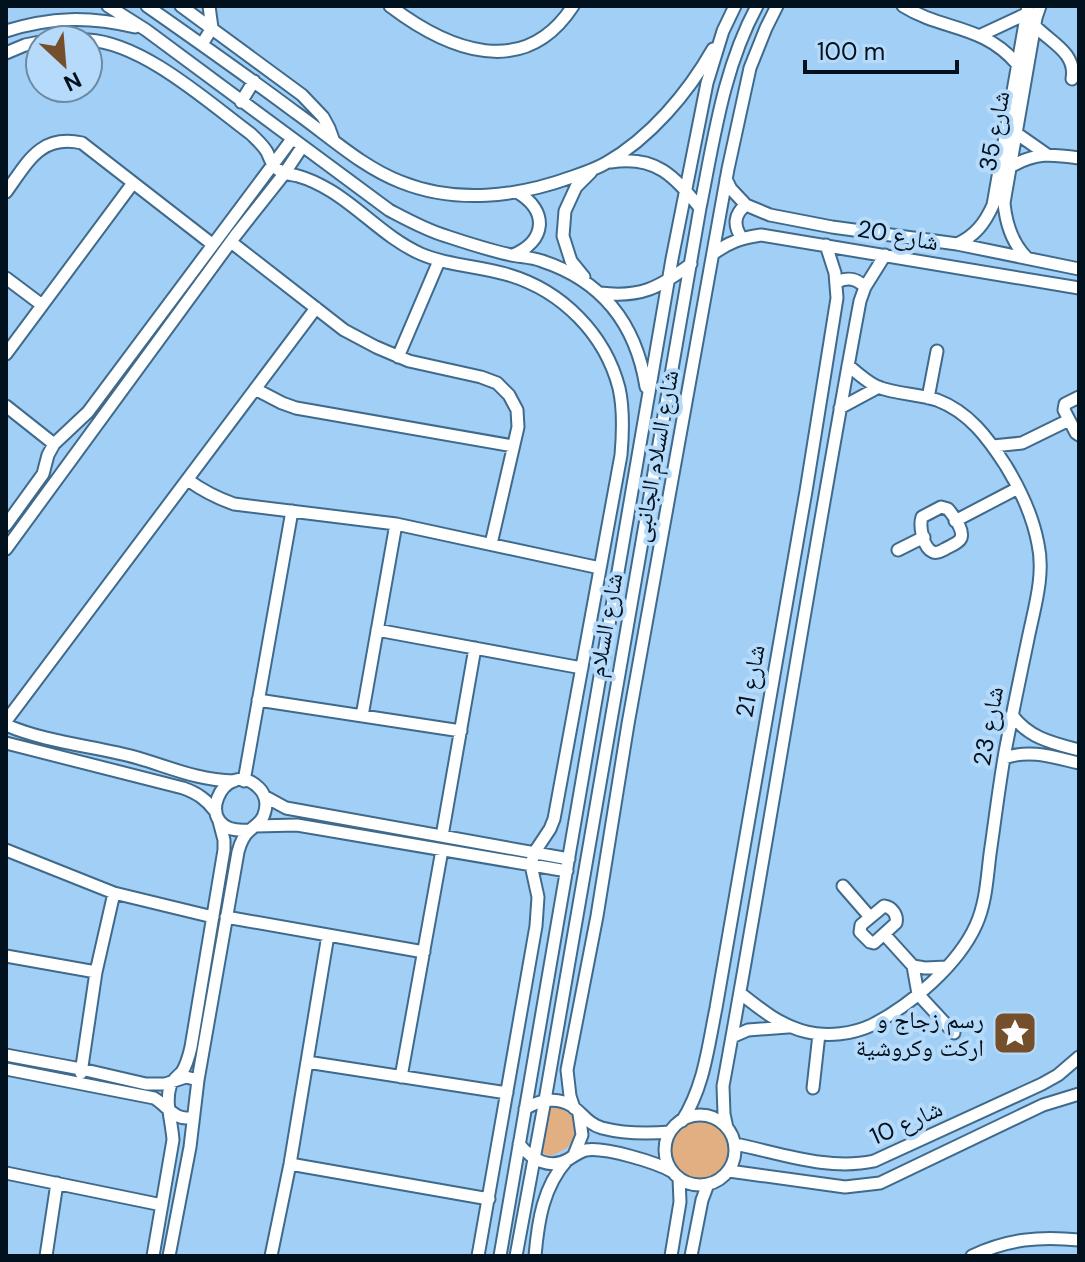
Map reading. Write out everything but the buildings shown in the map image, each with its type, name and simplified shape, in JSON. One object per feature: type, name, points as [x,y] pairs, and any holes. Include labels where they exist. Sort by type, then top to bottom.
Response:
[{"type":"street","points":[[108,6],[146,30],[389,210],[444,236],[538,259],[587,281]]},
{"type":"street","points":[[181,6],[302,95],[323,117],[333,140]]},
{"type":"street","points":[[202,44],[212,28],[209,6]]},
{"type":"street","points":[[390,6],[447,41],[485,52],[503,52],[525,46],[548,34],[573,6]]},
{"type":"street","points":[[402,6],[408,19]]},
{"type":"street","name":"شارع السلام","points":[[516,1256],[700,208],[727,78],[757,6]]},
{"type":"street","name":"شارع السلام الجانبى","points":[[571,1157],[582,1135],[570,1096],[567,1070],[726,179],[750,68],[777,6]]},
{"type":"street","points":[[903,6],[981,35],[1001,47],[1017,64]]},
{"type":"street","name":"شارع 35","points":[[1027,259],[1013,240],[1004,203],[1040,6]]},
{"type":"street","points":[[150,7],[365,164],[413,186],[438,193],[478,197],[543,186],[607,163],[642,136],[673,105],[700,70],[723,31]]},
{"type":"street","name":"شارع السلام","points":[[500,1256],[669,281],[707,83],[731,9]]},
{"type":"street","points":[[981,35],[1027,10]]},
{"type":"street","name":"شارع 35","points":[[957,244],[982,226],[993,205],[1027,10]]},
{"type":"street","points":[[6,31],[32,23],[70,19],[108,21],[146,30]]},
{"type":"street","points":[[1035,26],[1057,44],[1072,62],[1072,79]]},
{"type":"street","points":[[104,44],[129,50],[159,66],[262,144],[273,166],[284,174],[299,176],[331,191],[418,253],[439,261],[514,276],[541,288],[566,305],[590,329],[607,357],[619,388],[623,421],[621,455],[554,819],[532,859],[538,912],[478,1256]]},
{"type":"street","points":[[1031,48],[1057,44]]},
{"type":"street","points":[[241,102],[254,81]]},
{"type":"street","points":[[1016,133],[1046,154]]},
{"type":"street","points":[[6,192],[39,149],[52,142],[67,140],[82,143],[221,256]]},
{"type":"street","points":[[6,525],[43,474],[54,444],[88,412],[224,228],[273,166],[297,143]]},
{"type":"street","points":[[6,549],[284,174],[297,143]]},
{"type":"street","points":[[1010,167],[1027,158],[1046,154],[1079,158]]},
{"type":"street","points":[[607,163],[638,160],[652,164],[687,191],[700,208]]},
{"type":"street","points":[[594,169],[576,187],[565,211],[563,236],[571,261],[611,305],[630,332],[643,364],[648,397]]},
{"type":"street","points":[[726,179],[746,205],[735,220],[742,238]]},
{"type":"street","points":[[6,354],[133,183]]},
{"type":"street","points":[[512,255],[525,249],[535,239],[540,226],[538,211],[530,199],[517,192]]},
{"type":"street","name":"شارع 20","points":[[746,205],[770,215],[832,227],[957,244],[1079,269]]},
{"type":"street","points":[[224,228],[233,239],[344,330],[398,357],[497,383],[509,395],[517,410],[518,427],[491,544]]},
{"type":"street","name":"شارع 20","points":[[713,254],[727,243],[761,235],[1079,288]]},
{"type":"street","name":"شارع 21","points":[[682,1121],[696,1096],[703,1069],[836,310],[837,282],[826,245]]},
{"type":"street","name":"شارع 21","points":[[727,1128],[723,1086],[840,408],[860,301],[885,255]]},
{"type":"street","points":[[398,357],[439,261]]},
{"type":"street","points":[[599,293],[635,294],[653,289],[691,264]]},
{"type":"street","points":[[6,278],[42,305]]},
{"type":"street","points":[[837,282],[852,278],[865,287]]},
{"type":"street","points":[[169,1256],[238,852],[252,828],[263,818],[266,807],[264,796],[252,783],[186,775],[137,758],[29,734],[6,723],[316,308]]},
{"type":"street","points":[[928,398],[937,351]]},
{"type":"street","name":"شارع 23","points":[[740,993],[789,1027],[830,1035],[851,1032],[871,1025],[918,994],[964,947],[984,900],[1004,758],[1036,599],[1040,571],[1039,545],[1031,517],[1008,468],[978,427],[960,412],[939,401],[879,387],[848,365]]},
{"type":"street","points":[[840,408],[879,387]]},
{"type":"street","points":[[255,389],[296,408],[513,446]]},
{"type":"street","points":[[1079,397],[1064,407],[1079,435]]},
{"type":"street","points":[[6,406],[54,444]]},
{"type":"street","points":[[993,446],[1022,443],[1069,420]]},
{"type":"street","points":[[69,429],[84,441]]},
{"type":"street","points":[[1008,468],[1022,443]]},
{"type":"street","points":[[48,455],[66,467]]},
{"type":"street","points":[[188,480],[218,499],[234,504],[396,524],[600,568]]},
{"type":"street","points":[[955,521],[1018,488]]},
{"type":"street","points":[[941,507],[948,509],[961,537],[938,553],[932,552],[924,537],[919,527],[922,517],[941,507]]},
{"type":"street","points":[[239,781],[258,700],[292,511]]},
{"type":"street","points":[[362,716],[396,524]]},
{"type":"street","points":[[898,550],[924,537]]},
{"type":"street","points":[[796,550],[814,554]]},
{"type":"street","points":[[377,630],[582,668]]},
{"type":"street","points":[[442,836],[475,648]]},
{"type":"street","points":[[258,700],[461,731]]},
{"type":"street","points":[[1012,715],[1036,737],[1079,750]]},
{"type":"street","points":[[6,743],[183,788],[207,802],[227,828],[238,831],[297,825],[442,850],[568,865]]},
{"type":"street","points":[[1004,758],[1029,753],[1079,763]]},
{"type":"street","points":[[153,1256],[173,1140],[169,1090],[188,1060],[224,850],[215,803],[225,786],[239,781]]},
{"type":"street","points":[[264,796],[286,808],[442,836],[532,859]]},
{"type":"street","points":[[745,843],[766,847]]},
{"type":"street","points":[[6,850],[114,893],[213,917]]},
{"type":"street","points":[[401,1077],[442,850]]},
{"type":"street","points":[[843,886],[870,917]]},
{"type":"street","points":[[79,1083],[96,972],[114,893]]},
{"type":"street","points":[[884,906],[895,914],[896,923],[884,934],[874,943],[866,940],[860,932],[861,925],[884,906]]},
{"type":"street","points":[[226,917],[424,952]]},
{"type":"street","points":[[884,934],[913,966],[918,994],[954,1033]]},
{"type":"street","points":[[271,1256],[290,1164],[328,935]]},
{"type":"street","points":[[6,956],[96,972]]},
{"type":"street","points":[[913,966],[947,967]]},
{"type":"street","points":[[558,1018],[577,1022]]},
{"type":"street","name":"شارع 23","points":[[732,1037],[748,1030],[789,1027]]},
{"type":"street","points":[[813,1088],[819,1034]]},
{"type":"street","points":[[6,1055],[146,1084],[165,1084],[186,1077],[198,1080]]},
{"type":"street","name":"شارع 10","points":[[735,1144],[828,1164],[859,1165],[889,1156],[1042,1084],[1079,1057]]},
{"type":"street","points":[[307,1062],[507,1093]]},
{"type":"street","points":[[6,1069],[154,1098],[181,1118],[193,1117]]},
{"type":"street","name":"شارع 10","points":[[729,1171],[862,1187],[880,1183],[1043,1105],[1079,1094]]},
{"type":"street","points":[[525,1109],[545,1100],[560,1101],[592,1124],[603,1128],[636,1134],[670,1132]]},
{"type":"street","points":[[519,1144],[534,1159],[550,1164],[594,1150],[642,1159],[664,1166],[676,1175],[696,1185],[708,1184],[729,1171],[735,1153],[735,1144],[720,1121],[701,1115],[691,1117],[670,1132],[665,1148],[668,1164],[676,1175],[680,1202],[671,1256]]},
{"type":"street","points":[[535,1256],[548,1187],[571,1157]]},
{"type":"street","points":[[290,1164],[489,1199]]},
{"type":"street","points":[[6,1173],[162,1205]]},
{"type":"street","points":[[46,1256],[57,1183]]},
{"type":"street","points":[[691,1256],[708,1184]]},
{"type":"street","points":[[521,1231],[537,1233]]},
{"type":"street","points":[[972,1256],[990,1247],[1030,1238],[1079,1240]]},
{"type":"shaded area","points":[[548,1107],[561,1108],[573,1117],[574,1132],[568,1147],[549,1156],[541,1152]]},
{"type":"shaded area","points":[[700,1122],[711,1124],[720,1131],[727,1140],[727,1162],[720,1171],[711,1178],[700,1180],[689,1178],[680,1171],[673,1162],[671,1151],[673,1140],[680,1131],[689,1124]]},
{"type":"place","name":"رسم زجاج و اركت وكروشية","points":[[1015,1033]]}]
